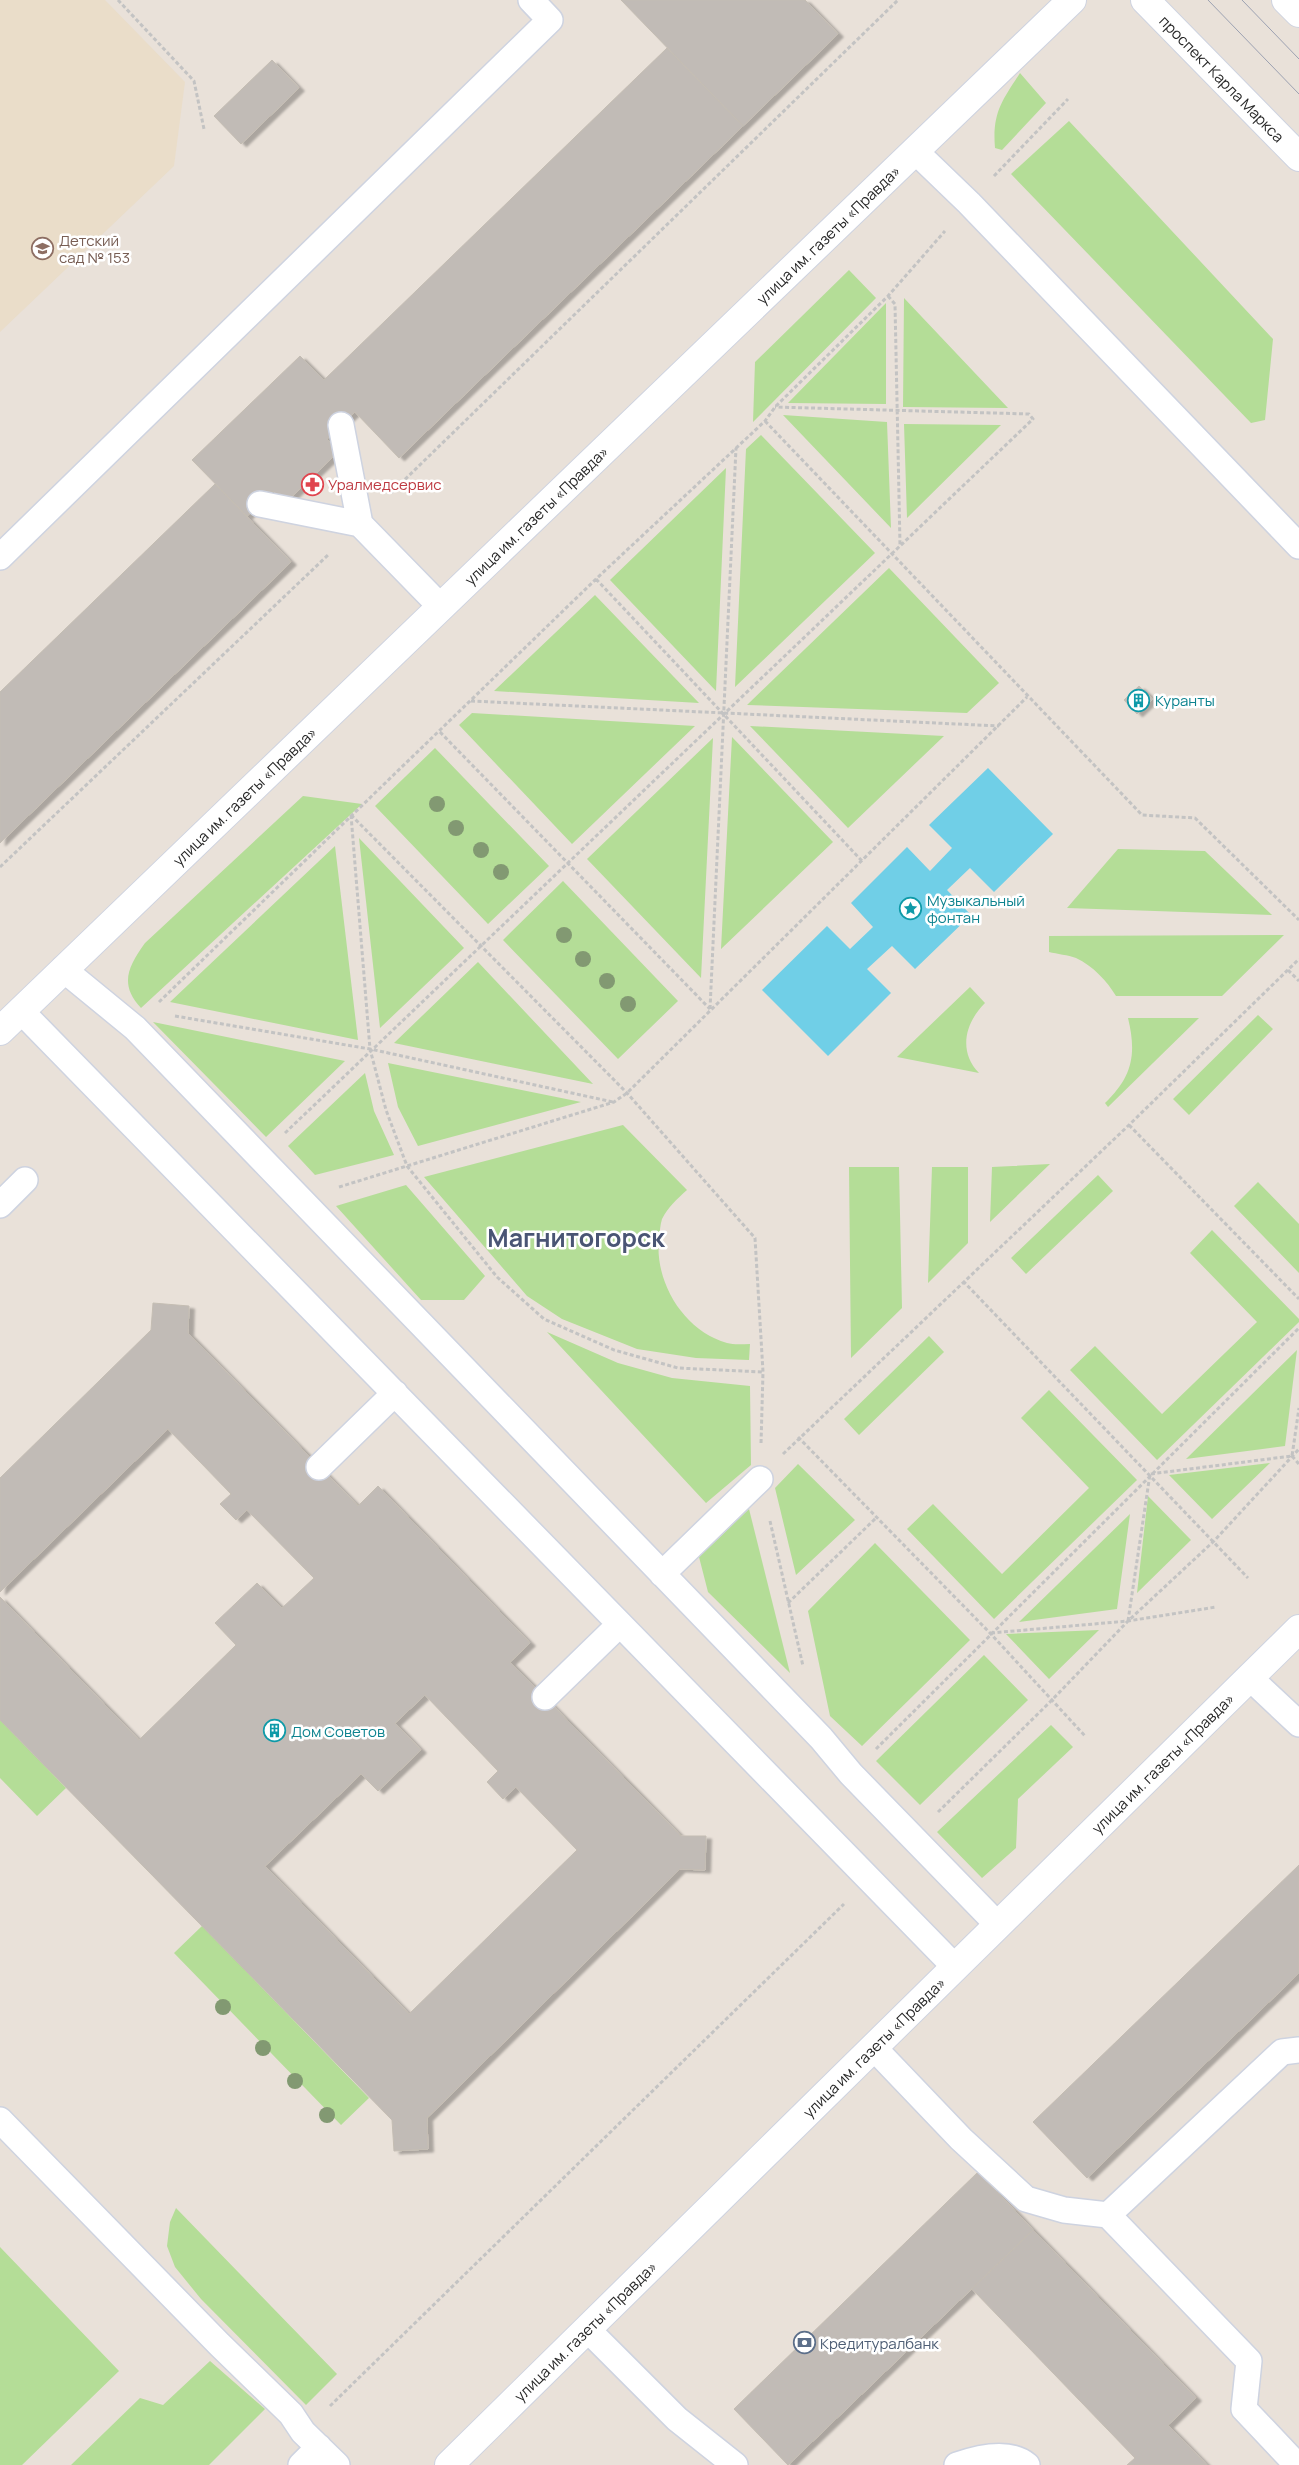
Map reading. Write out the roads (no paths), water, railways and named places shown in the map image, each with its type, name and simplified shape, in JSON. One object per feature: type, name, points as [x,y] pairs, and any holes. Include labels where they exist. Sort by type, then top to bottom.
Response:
[{"type":"street","name":"улица им. газеты «Правда»","points":[[0,1031],[1072,0]]},
{"type":"street","name":"проспект Карла Маркса","points":[[1145,0],[1299,156]]},
{"type":"street","points":[[1286,0],[1299,13]]},
{"type":"street","name":"улица им. газеты «Правда»","points":[[449,2465],[1299,1630]]},
{"type":"lane","points":[[0,557],[550,20],[531,0]]},
{"type":"lane","points":[[915,151],[969,203],[1299,546]]},
{"type":"lane","points":[[341,425],[360,524],[441,607]]},
{"type":"lane","points":[[260,504],[360,524]]},
{"type":"lane","points":[[63,970],[142,1020],[259,1157],[298,1199],[821,1738],[851,1774],[998,1924]]},
{"type":"lane","points":[[21,1011],[955,1967]]},
{"type":"lane","points":[[0,1204],[24,1180]]},
{"type":"lane","points":[[319,1467],[395,1394]]},
{"type":"lane","points":[[662,1574],[760,1479]]},
{"type":"lane","points":[[545,1697],[620,1624]]},
{"type":"lane","points":[[1250,1678],[1299,1724]]},
{"type":"lane","points":[[874,2048],[961,2139],[1026,2199],[1064,2210],[1108,2215],[1249,2361],[1244,2409],[1297,2465]]},
{"type":"lane","points":[[1108,2215],[1282,2052],[1299,2050]]},
{"type":"lane","points":[[0,2120],[219,2344],[291,2414],[311,2440],[337,2465]]},
{"type":"lane","points":[[587,2329],[677,2419],[735,2465]]},
{"type":"lane","points":[[301,2465],[311,2440]]},
{"type":"lane","points":[[957,2465],[981,2457],[1019,2459],[1027,2465]]},
{"type":"water","name":"Музыкальный фонтан","points":[[988,768],[1053,834],[994,892],[970,868],[947,890],[971,915],[915,969],[892,946],[867,969],[891,993],[828,1056],[762,990],[827,926],[850,949],[873,927],[851,903],[907,847],[930,871],[952,848],[929,825]]},
{"type":"tram line","points":[[1208,0],[1299,94]]},
{"type":"tram line","points":[[1242,0],[1299,59]]},
{"type":"place","name":"Детский сад № 153","points":[[43,249]]},
{"type":"place","name":"Уралмедсервис","points":[[312,484]]},
{"type":"place","name":"Куранты","points":[[1139,700]]},
{"type":"place","name":"Музыкальный фонтан","points":[[911,909]]},
{"type":"place","name":"Дом Советов","points":[[275,1731]]},
{"type":"place","name":"Кредитуралбанк","points":[[804,2343]]},
{"type":"district","name":"Магнитогорск","points":[[576,1237]]}]
